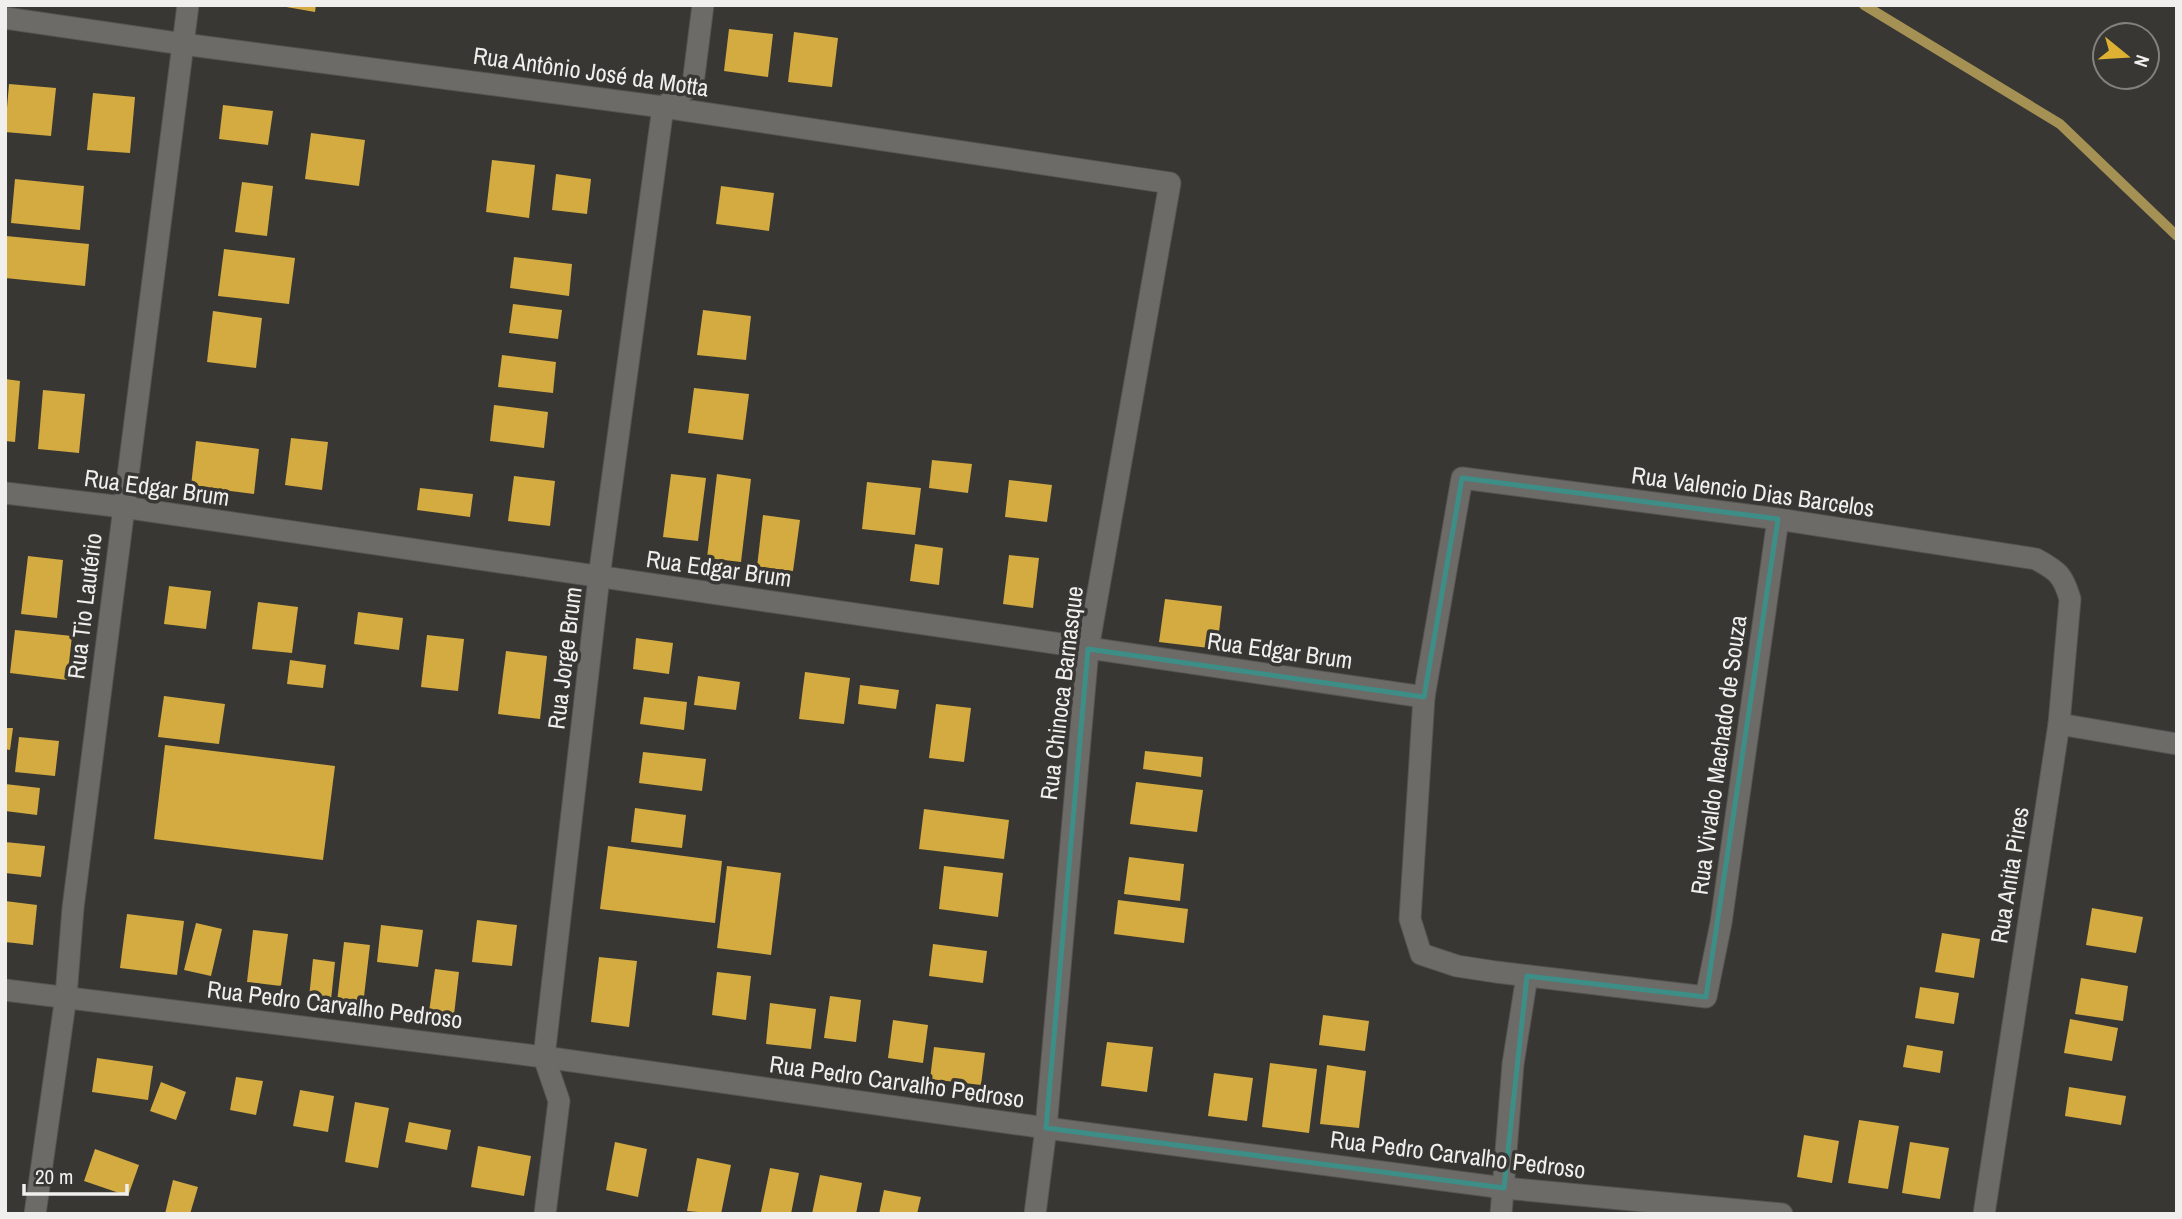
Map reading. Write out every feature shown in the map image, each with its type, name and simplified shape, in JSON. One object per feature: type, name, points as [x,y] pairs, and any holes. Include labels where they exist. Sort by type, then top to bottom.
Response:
[{"type":"street","name":"Rua Tio Lautério","points":[[35,1214],[66,996],[73,908],[188,5]]},
{"type":"street","points":[[663,107],[693,84],[704,5]]},
{"type":"street","name":"Rua Antônio José da Motta","points":[[5,18],[663,107],[1170,183]]},
{"type":"street","name":"Rua Jorge Brum","points":[[545,1214],[559,1101],[544,1057],[599,578],[663,107]]},
{"type":"street","name":"Rua Chinoca Barnasque","points":[[1035,1214],[1046,1128],[1088,649],[1170,183]]},
{"type":"street","name":"Rua Valencio Dias Barcelos","points":[[1424,697],[1462,478],[1778,519],[2036,559]]},
{"type":"street","name":"Rua Edgar Brum","points":[[5,494],[123,507],[1424,697]]},
{"type":"street","name":"Rua Vivaldo Machado de Souza","points":[[1527,976],[1706,997],[1721,923],[1778,519]]},
{"type":"street","name":"Rua Anita Pires","points":[[1984,1214],[2059,724],[2070,599],[2064,579],[2053,568],[2036,559]]},
{"type":"street","points":[[1424,697],[1409,919],[1421,954],[1457,966],[1527,976],[1513,1064],[1501,1214]]},
{"type":"street","points":[[2059,724],[2177,744]]},
{"type":"street","name":"Rua Pedro Carvalho Pedroso","points":[[5,990],[544,1057],[1046,1128],[1504,1188],[1782,1214]]},
{"type":"highlighted area","points":[[1462,478],[1778,519],[1706,997],[1527,976],[1504,1188],[1046,1128],[1088,649],[1424,697]]},
{"type":"building","points":[[275,5],[316,5],[315,12]]},
{"type":"building","points":[[729,29],[773,34],[768,77],[724,71]]},
{"type":"building","points":[[794,32],[838,38],[832,87],[788,82]]},
{"type":"building","points":[[9,84],[56,88],[51,136],[5,132]]},
{"type":"building","points":[[93,93],[135,97],[130,153],[87,150]]},
{"type":"building","points":[[223,105],[273,111],[268,145],[219,139]]},
{"type":"building","points":[[311,133],[365,140],[359,186],[305,179]]},
{"type":"building","points":[[492,160],[535,165],[529,218],[486,212]]},
{"type":"building","points":[[556,174],[591,179],[587,214],[552,210]]},
{"type":"building","points":[[15,179],[84,186],[80,230],[11,223]]},
{"type":"building","points":[[242,182],[273,186],[267,236],[235,232]]},
{"type":"building","points":[[721,186],[774,193],[769,231],[716,224]]},
{"type":"building","points":[[6,236],[89,244],[85,286],[5,278]]},
{"type":"building","points":[[224,249],[295,258],[289,304],[218,296]]},
{"type":"building","points":[[514,257],[572,264],[569,296],[510,288]]},
{"type":"building","points":[[513,304],[562,310],[558,339],[509,333]]},
{"type":"building","points":[[703,310],[751,316],[746,360],[697,355]]},
{"type":"building","points":[[213,311],[262,318],[256,368],[207,362]]},
{"type":"building","points":[[502,355],[556,362],[553,393],[498,387]]},
{"type":"building","points":[[5,379],[20,381],[15,442],[5,441]]},
{"type":"building","points":[[694,388],[749,394],[743,440],[688,433]]},
{"type":"building","points":[[43,390],[85,394],[79,453],[38,449]]},
{"type":"building","points":[[494,405],[548,412],[544,448],[490,441]]},
{"type":"building","points":[[291,438],[328,442],[322,490],[285,485]]},
{"type":"building","points":[[196,441],[259,449],[254,494],[191,486]]},
{"type":"building","points":[[932,460],[972,464],[968,493],[929,488]]},
{"type":"building","points":[[671,474],[706,478],[698,541],[663,537]]},
{"type":"building","points":[[717,474],[751,479],[741,562],[707,558]]},
{"type":"building","points":[[514,476],[555,481],[550,526],[508,521]]},
{"type":"building","points":[[1009,480],[1052,485],[1047,522],[1005,517]]},
{"type":"building","points":[[867,482],[921,488],[915,535],[862,529]]},
{"type":"building","points":[[420,488],[473,494],[470,517],[417,510]]},
{"type":"building","points":[[763,515],[800,520],[793,571],[757,567]]},
{"type":"building","points":[[915,544],[943,548],[939,585],[910,581]]},
{"type":"building","points":[[1009,555],[1039,558],[1033,608],[1003,604]]},
{"type":"building","points":[[28,556],[63,560],[57,618],[21,614]]},
{"type":"building","points":[[169,586],[211,591],[206,629],[164,624]]},
{"type":"building","points":[[1165,599],[1222,606],[1217,649],[1159,642]]},
{"type":"building","points":[[258,602],[298,607],[292,653],[252,649]]},
{"type":"building","points":[[358,612],[403,618],[399,650],[354,644]]},
{"type":"building","points":[[15,630],[72,636],[67,680],[10,673]]},
{"type":"building","points":[[427,635],[464,639],[458,691],[421,687]]},
{"type":"building","points":[[636,638],[673,643],[669,674],[633,669]]},
{"type":"building","points":[[506,651],[547,656],[540,719],[498,714]]},
{"type":"building","points":[[290,660],[326,665],[323,688],[287,684]]},
{"type":"building","points":[[805,672],[850,678],[844,724],[799,719]]},
{"type":"building","points":[[698,676],[740,682],[736,710],[694,705]]},
{"type":"building","points":[[860,685],[899,690],[896,709],[858,704]]},
{"type":"building","points":[[164,696],[225,704],[219,744],[158,737]]},
{"type":"building","points":[[644,697],[687,702],[684,730],[640,724]]},
{"type":"building","points":[[936,704],[971,708],[964,762],[929,758]]},
{"type":"building","points":[[5,728],[13,728],[10,750],[5,749]]},
{"type":"building","points":[[19,737],[59,741],[55,776],[15,772]]},
{"type":"building","points":[[165,745],[335,766],[323,860],[154,839]]},
{"type":"building","points":[[1145,751],[1203,757],[1201,777],[1143,769]]},
{"type":"building","points":[[643,752],[706,759],[702,791],[639,783]]},
{"type":"building","points":[[1136,782],[1203,790],[1197,832],[1130,824]]},
{"type":"building","points":[[5,784],[40,788],[37,815],[5,811]]},
{"type":"building","points":[[635,808],[686,815],[682,848],[631,842]]},
{"type":"building","points":[[924,809],[1009,820],[1004,859],[919,849]]},
{"type":"building","points":[[5,842],[45,846],[41,877],[5,873]]},
{"type":"building","points":[[608,846],[722,861],[715,923],[600,909]]},
{"type":"building","points":[[1129,857],[1184,864],[1180,901],[1124,894]]},
{"type":"building","points":[[727,866],[781,873],[771,955],[717,948]]},
{"type":"building","points":[[944,866],[1003,873],[998,917],[939,909]]},
{"type":"building","points":[[1118,900],[1188,909],[1184,943],[1114,934]]},
{"type":"building","points":[[5,901],[37,905],[33,945],[5,942]]},
{"type":"building","points":[[2092,908],[2143,917],[2136,953],[2086,945]]},
{"type":"building","points":[[127,914],[184,921],[177,975],[120,968]]},
{"type":"building","points":[[477,920],[517,925],[512,966],[472,962]]},
{"type":"building","points":[[196,923],[222,929],[211,976],[184,970]]},
{"type":"building","points":[[381,925],[423,930],[418,967],[377,962]]},
{"type":"building","points":[[253,930],[288,934],[281,986],[247,982]]},
{"type":"building","points":[[1942,933],[1980,939],[1974,978],[1935,972]]},
{"type":"building","points":[[344,942],[370,945],[363,1005],[337,1002]]},
{"type":"building","points":[[933,944],[987,951],[983,983],[929,976]]},
{"type":"building","points":[[599,957],[637,961],[629,1027],[591,1022]]},
{"type":"building","points":[[313,959],[335,962],[331,1000],[309,998]]},
{"type":"building","points":[[435,969],[459,972],[454,1015],[429,1012]]},
{"type":"building","points":[[717,972],[751,976],[746,1020],[712,1015]]},
{"type":"building","points":[[2081,978],[2128,986],[2123,1021],[2075,1014]]},
{"type":"building","points":[[1920,987],[1959,993],[1954,1024],[1915,1018]]},
{"type":"building","points":[[830,996],[861,1000],[856,1042],[824,1038]]},
{"type":"building","points":[[770,1003],[816,1009],[811,1049],[766,1044]]},
{"type":"building","points":[[1323,1015],[1369,1021],[1365,1051],[1319,1045]]},
{"type":"building","points":[[2070,1019],[2118,1028],[2112,1061],[2064,1053]]},
{"type":"building","points":[[893,1020],[928,1025],[923,1063],[888,1058]]},
{"type":"building","points":[[1107,1042],[1153,1047],[1147,1092],[1101,1086]]},
{"type":"building","points":[[1907,1045],[1943,1051],[1940,1073],[1903,1067]]},
{"type":"building","points":[[934,1047],[985,1053],[981,1085],[930,1079]]},
{"type":"building","points":[[97,1058],[153,1066],[148,1100],[92,1092]]},
{"type":"building","points":[[1270,1063],[1317,1069],[1309,1133],[1262,1127]]},
{"type":"building","points":[[1327,1065],[1366,1071],[1359,1128],[1320,1124]]},
{"type":"building","points":[[1214,1073],[1253,1078],[1247,1121],[1208,1116]]},
{"type":"building","points":[[236,1077],[263,1081],[256,1115],[230,1110]]},
{"type":"building","points":[[161,1082],[186,1092],[176,1120],[150,1111]]},
{"type":"building","points":[[2069,1087],[2126,1096],[2121,1125],[2065,1116]]},
{"type":"building","points":[[300,1090],[334,1096],[328,1132],[293,1126]]},
{"type":"building","points":[[355,1102],[389,1108],[378,1168],[345,1162]]},
{"type":"building","points":[[1859,1120],[1899,1126],[1888,1189],[1848,1183]]},
{"type":"building","points":[[409,1122],[451,1130],[447,1150],[405,1142]]},
{"type":"building","points":[[1804,1135],[1839,1141],[1832,1183],[1797,1177]]},
{"type":"building","points":[[615,1142],[647,1149],[638,1197],[606,1190]]},
{"type":"building","points":[[1910,1142],[1949,1148],[1940,1199],[1902,1193]]},
{"type":"building","points":[[478,1146],[531,1156],[524,1196],[471,1187]]},
{"type":"building","points":[[95,1149],[139,1165],[128,1196],[84,1181]]},
{"type":"building","points":[[697,1158],[731,1165],[721,1214],[687,1211]]},
{"type":"building","points":[[770,1168],[799,1173],[791,1214],[761,1212]]},
{"type":"building","points":[[820,1175],[862,1183],[856,1214],[812,1214]]},
{"type":"building","points":[[173,1180],[198,1187],[190,1214],[165,1214]]},
{"type":"building","points":[[884,1190],[921,1197],[917,1214],[879,1214]]},
{"type":"waterway","points":[[1864,5],[2060,124],[2177,236]]}]
